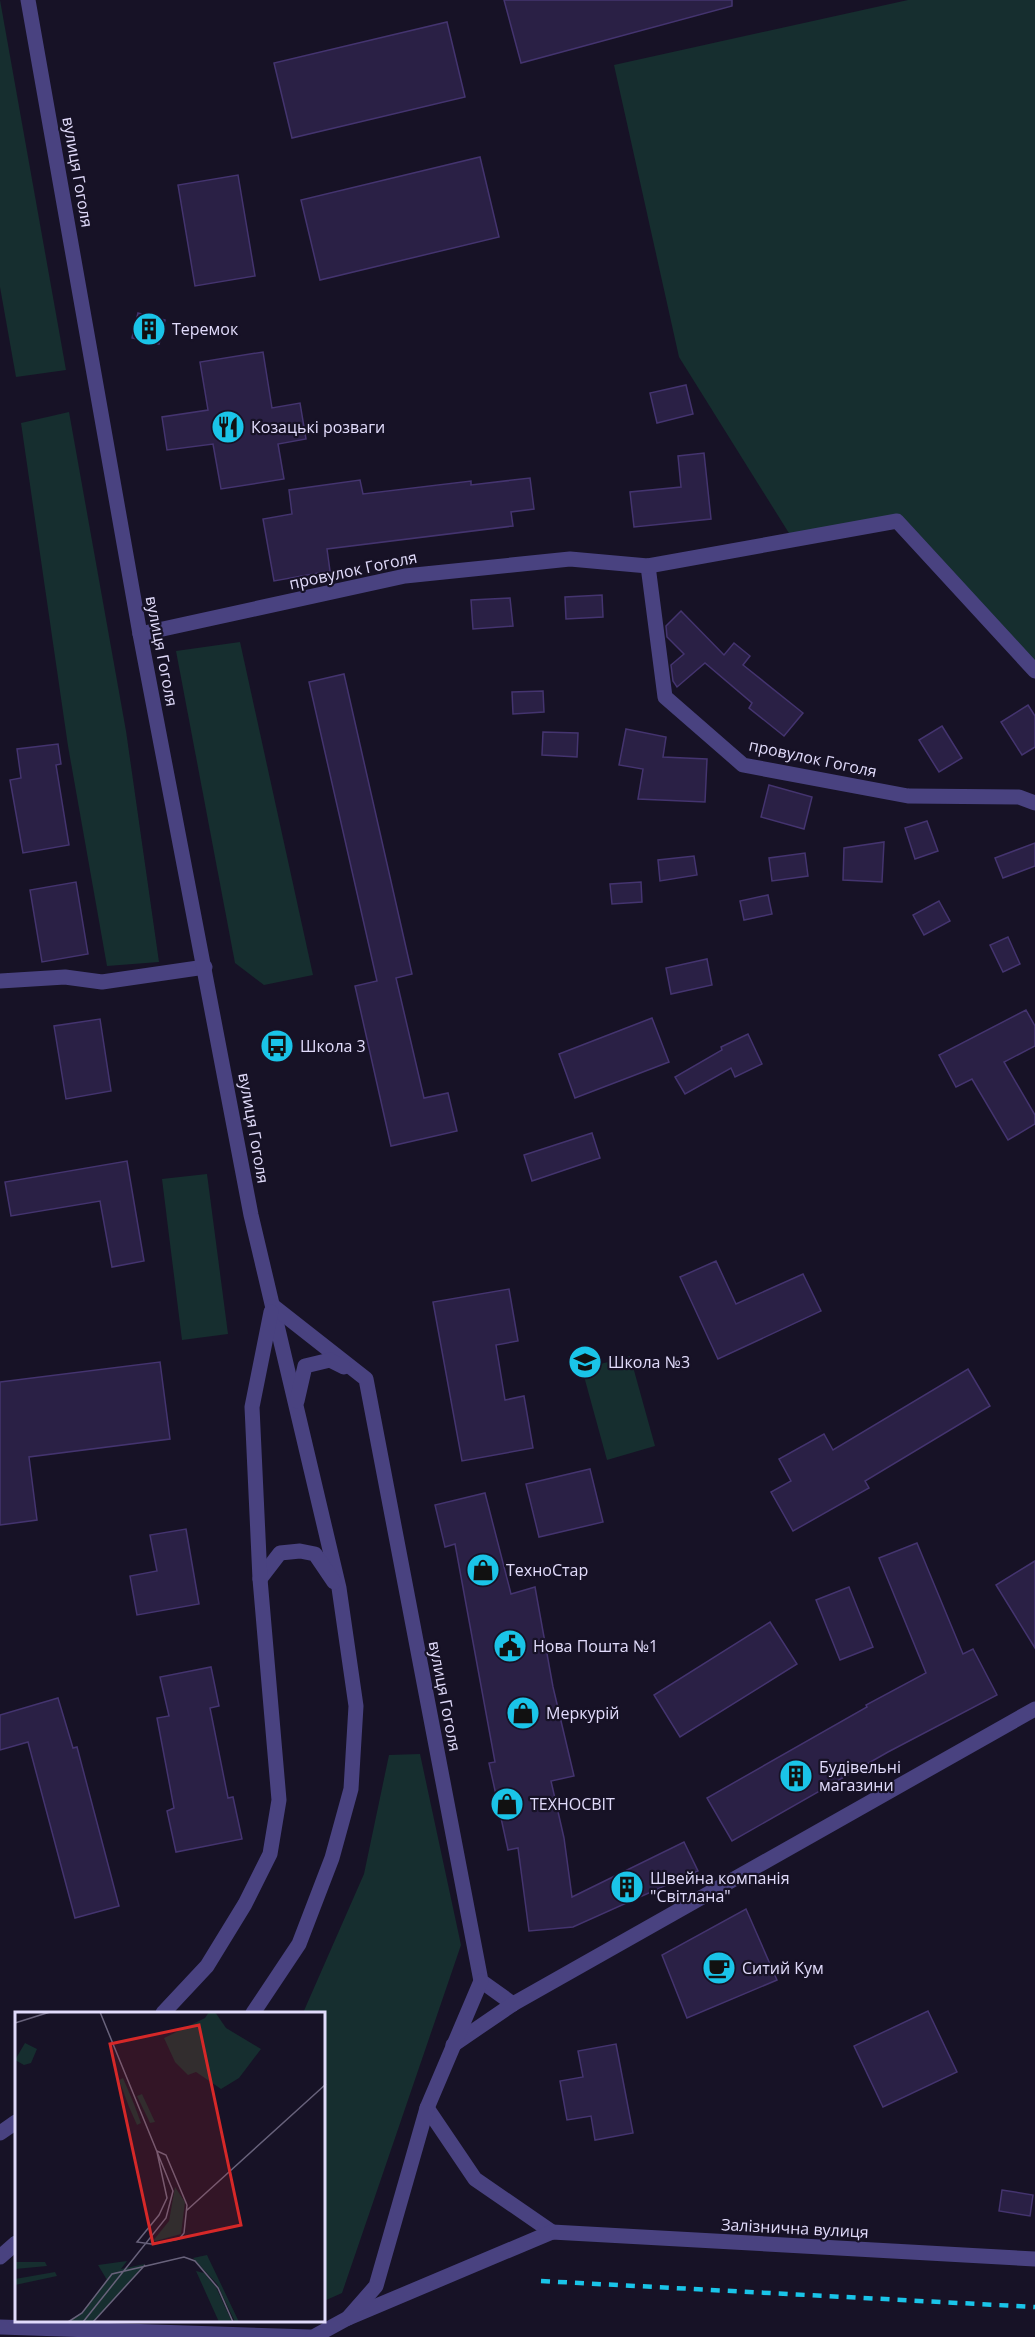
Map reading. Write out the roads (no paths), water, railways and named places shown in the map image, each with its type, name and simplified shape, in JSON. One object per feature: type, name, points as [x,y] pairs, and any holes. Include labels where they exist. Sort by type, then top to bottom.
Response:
[{"type":"street","name":"вулиця Гоголя","points":[[28,0],[140,634],[251,1215],[339,1588],[356,1706],[351,1790],[332,1858],[299,1944],[255,2012]]},
{"type":"street","name":"провулок Гоголя","points":[[140,634],[405,576],[570,560],[648,566],[897,521],[1035,671]]},
{"type":"street","name":"провулок Гоголя","points":[[648,566],[665,696],[743,765],[908,796],[1019,797],[1035,803]]},
{"type":"street","points":[[0,981],[65,977],[102,982],[205,967]]},
{"type":"street","name":"вулиця Гоголя","points":[[260,1579],[252,1407],[273,1306]]},
{"type":"street","points":[[273,1306],[366,1378]]},
{"type":"street","name":"вулиця Гоголя","points":[[297,1404],[305,1366],[330,1360],[366,1378],[481,1981]]},
{"type":"street","name":"вулиця Гоголя","points":[[260,1579],[280,1553],[300,1551],[315,1554],[339,1588]]},
{"type":"street","points":[[163,2012],[207,1966],[245,1904],[270,1854],[279,1800],[260,1579]]},
{"type":"street","points":[[453,2045],[513,2004],[1035,1709]]},
{"type":"street","points":[[0,2327],[311,2337],[348,2318],[376,2286],[427,2108],[481,1981],[513,2004]]},
{"type":"street","points":[[427,2108],[475,2179],[552,2232]]},
{"type":"street","points":[[0,2133],[15,2123]]},
{"type":"street","name":"Залізнична вулиця","points":[[348,2318],[552,2232],[1035,2259]]},
{"type":"street","points":[[0,2257],[15,2244]]},
{"type":"railway","points":[[541,2281],[1035,2307]]},
{"type":"place","name":"Теремок","points":[[149,329]]},
{"type":"place","name":"Козацькі розваги","points":[[228,427]]},
{"type":"place","name":"Школа 3","points":[[277,1046]]},
{"type":"place","name":"Школа №3","points":[[585,1362]]},
{"type":"place","name":"ТехноСтар","points":[[483,1570]]},
{"type":"place","name":"Нова Пошта №1","points":[[510,1646]]},
{"type":"place","name":"Меркурій","points":[[523,1713]]},
{"type":"place","name":"Будівельні магазини","points":[[796,1776]]},
{"type":"place","name":"ТЕХНОСВІТ","points":[[507,1804]]},
{"type":"place","name":"Швейна компанія \"Світлана\"","points":[[627,1887]]},
{"type":"place","name":"Ситий Кум","points":[[719,1968]]}]
